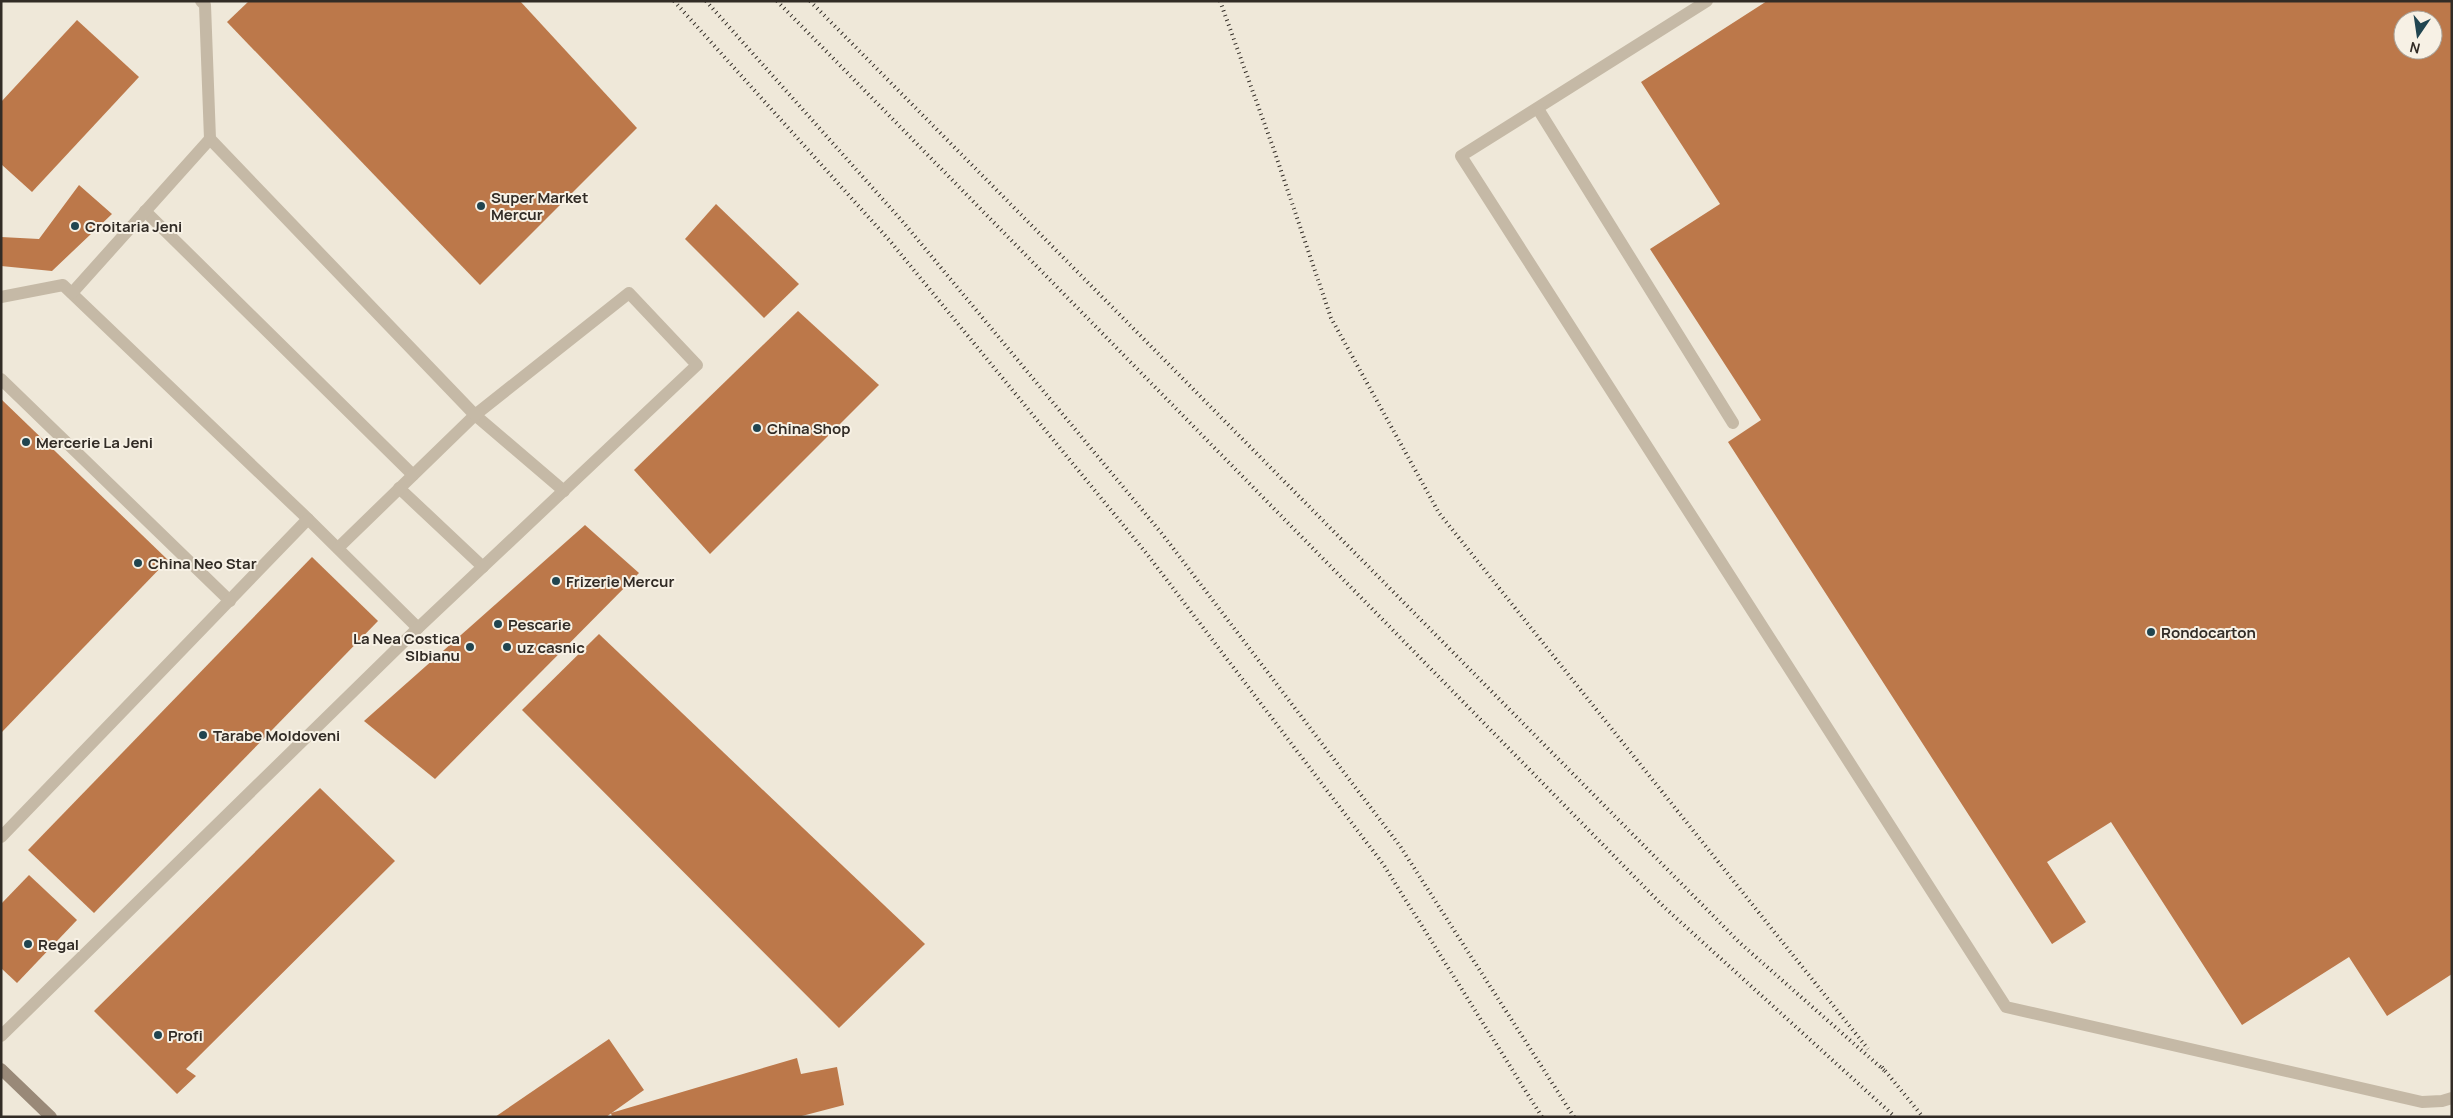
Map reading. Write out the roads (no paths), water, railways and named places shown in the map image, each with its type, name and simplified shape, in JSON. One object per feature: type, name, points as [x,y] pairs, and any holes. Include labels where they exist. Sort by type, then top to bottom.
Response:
[{"type":"main road","points":[[1,1069],[51,1117]]},
{"type":"lane","points":[[201,1],[205,5],[210,139],[475,414],[564,491]]},
{"type":"lane","points":[[1707,1],[1461,156],[2006,1007],[2422,1102],[2442,1101],[2452,1098]]},
{"type":"lane","points":[[1538,109],[1733,423]]},
{"type":"lane","points":[[72,293],[210,139]]},
{"type":"lane","points":[[145,211],[413,476]]},
{"type":"lane","points":[[1,297],[63,284],[338,548],[418,628]]},
{"type":"lane","points":[[1,1036],[418,628],[697,365],[628,293],[475,414],[338,548]]},
{"type":"lane","points":[[1,379],[230,601]]},
{"type":"lane","points":[[399,488],[483,567]]},
{"type":"lane","points":[[1,837],[308,519]]},
{"type":"railway","points":[[674,1],[890,241],[1147,554],[1383,864],[1542,1117]]},
{"type":"railway","points":[[706,1],[903,222],[1163,535],[1400,846],[1574,1117]]},
{"type":"railway","points":[[777,1],[1664,907],[1895,1117]]},
{"type":"railway","points":[[810,1],[1740,943],[1886,1072]]},
{"type":"railway","points":[[1220,1],[1274,150],[1331,318],[1439,513],[1868,1049]]},
{"type":"railway","points":[[1882,1067],[1923,1117]]},
{"type":"place","name":"Super Market Mercur","points":[[481,206]]},
{"type":"place","name":"Croitaria Jeni","points":[[75,226]]},
{"type":"place","name":"China Shop","points":[[757,428]]},
{"type":"place","name":"Mercerie La Jeni","points":[[26,442]]},
{"type":"place","name":"China Neo Star","points":[[138,563]]},
{"type":"place","name":"Frizerie Mercur","points":[[556,581]]},
{"type":"place","name":"Pescarie","points":[[498,624]]},
{"type":"place","name":"Rondocarton","points":[[2151,632]]},
{"type":"place","name":"La Nea Costica SIbianu","points":[[470,647]]},
{"type":"place","name":"uz casnic","points":[[507,647]]},
{"type":"place","name":"Tarabe Moldoveni","points":[[203,735]]},
{"type":"place","name":"Regal","points":[[28,944]]},
{"type":"place","name":"Profi","points":[[158,1035]]}]
